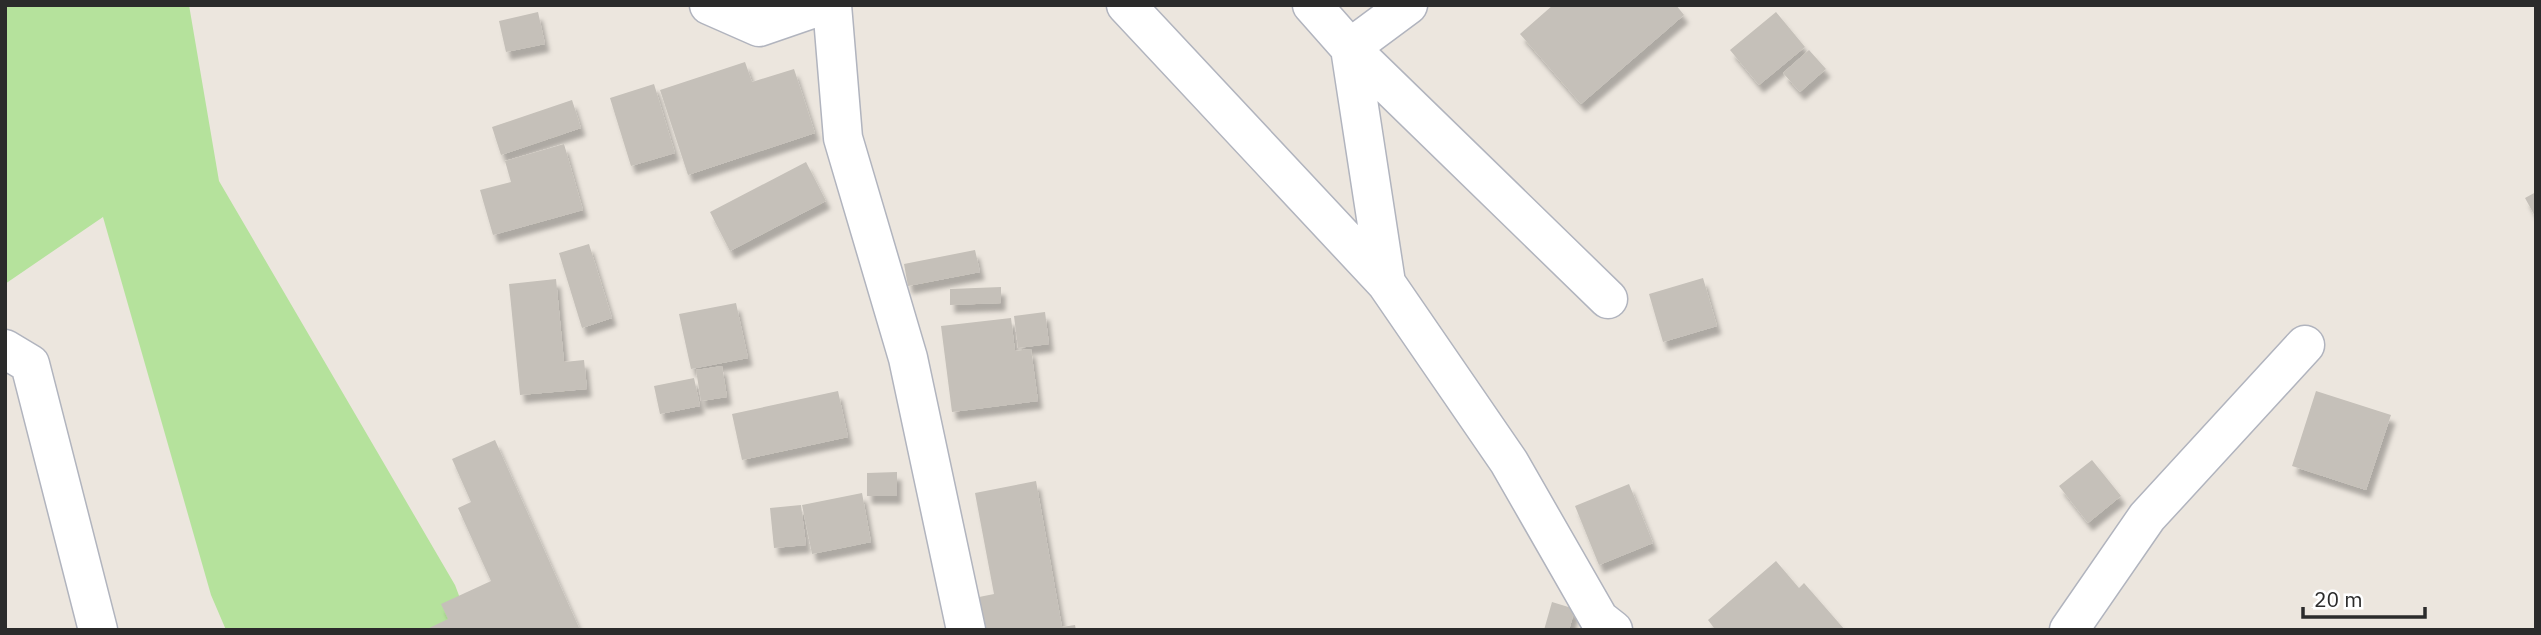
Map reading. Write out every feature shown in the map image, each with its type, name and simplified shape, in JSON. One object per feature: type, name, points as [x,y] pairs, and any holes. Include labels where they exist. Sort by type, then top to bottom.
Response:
[{"type":"street","points":[[709,5],[759,27],[823,5]]},
{"type":"street","points":[[832,5],[843,138],[908,358],[966,630]]},
{"type":"street","points":[[1126,5],[1386,283],[1509,462],[1599,619],[1613,630]]},
{"type":"street","points":[[1312,5],[1350,48],[1608,299]]},
{"type":"street","points":[[1350,48],[1408,5]]},
{"type":"street","points":[[1350,48],[1386,283]]},
{"type":"street","points":[[2069,630],[2147,517],[2305,345]]},
{"type":"street","points":[[5,349],[30,364],[98,630]]},
{"type":"green space","points":[[5,5],[189,5],[219,181],[455,585],[472,630],[226,630],[211,595],[103,217],[5,284]]},
{"type":"building","points":[[1553,5],[1676,5],[1684,15],[1581,104],[1520,34]]},
{"type":"building","points":[[538,12],[545,44],[506,52],[499,21]]},
{"type":"building","points":[[1776,12],[1805,47],[1759,85],[1730,50]]},
{"type":"building","points":[[1809,50],[1826,69],[1800,92],[1783,73]]},
{"type":"building","points":[[745,62],[752,82],[794,69],[815,133],[688,175],[660,90]]},
{"type":"building","points":[[654,84],[675,153],[631,166],[610,98]]},
{"type":"building","points":[[572,100],[581,128],[501,155],[492,127]]},
{"type":"building","points":[[564,144],[583,210],[493,235],[480,190],[511,182],[505,161]]},
{"type":"building","points":[[806,162],[826,201],[730,251],[710,212]]},
{"type":"building","points":[[2536,192],[2536,218],[2525,198]]},
{"type":"building","points":[[589,244],[612,318],[582,328],[559,253]]},
{"type":"building","points":[[975,250],[980,272],[908,286],[904,264]]},
{"type":"building","points":[[1703,278],[1717,326],[1663,342],[1649,294]]},
{"type":"building","points":[[556,279],[564,362],[584,360],[587,389],[520,395],[509,284]]},
{"type":"building","points":[[1001,287],[1001,303],[950,305],[950,289]]},
{"type":"building","points":[[736,303],[748,358],[691,369],[679,314]]},
{"type":"building","points":[[1045,312],[1049,344],[1018,348],[1014,316]]},
{"type":"building","points":[[1011,318],[1015,351],[1031,349],[1038,401],[952,412],[941,326]]},
{"type":"building","points":[[722,366],[727,397],[701,401],[696,370]]},
{"type":"building","points":[[694,378],[700,406],[660,414],[654,386]]},
{"type":"building","points":[[838,391],[848,437],[742,460],[732,414]]},
{"type":"building","points":[[2316,391],[2391,415],[2366,490],[2292,466]]},
{"type":"building","points":[[495,440],[580,630],[425,630],[448,619],[441,604],[491,581],[458,508],[471,502],[452,459]]},
{"type":"building","points":[[2092,460],[2121,496],[2088,523],[2059,486]]},
{"type":"building","points":[[897,472],[897,496],[867,496],[867,473]]},
{"type":"building","points":[[1036,481],[1062,627],[1075,625],[1076,630],[985,630],[979,597],[994,594],[975,493]]},
{"type":"building","points":[[1629,484],[1653,543],[1599,565],[1575,506]]},
{"type":"building","points":[[862,493],[871,542],[812,554],[802,505]]},
{"type":"building","points":[[801,505],[806,545],[774,548],[770,508]]},
{"type":"building","points":[[1776,561],[1799,588],[1804,583],[1845,630],[1713,630],[1708,620]]},
{"type":"building","points":[[1552,602],[1575,609],[1569,630],[1544,630]]}]
